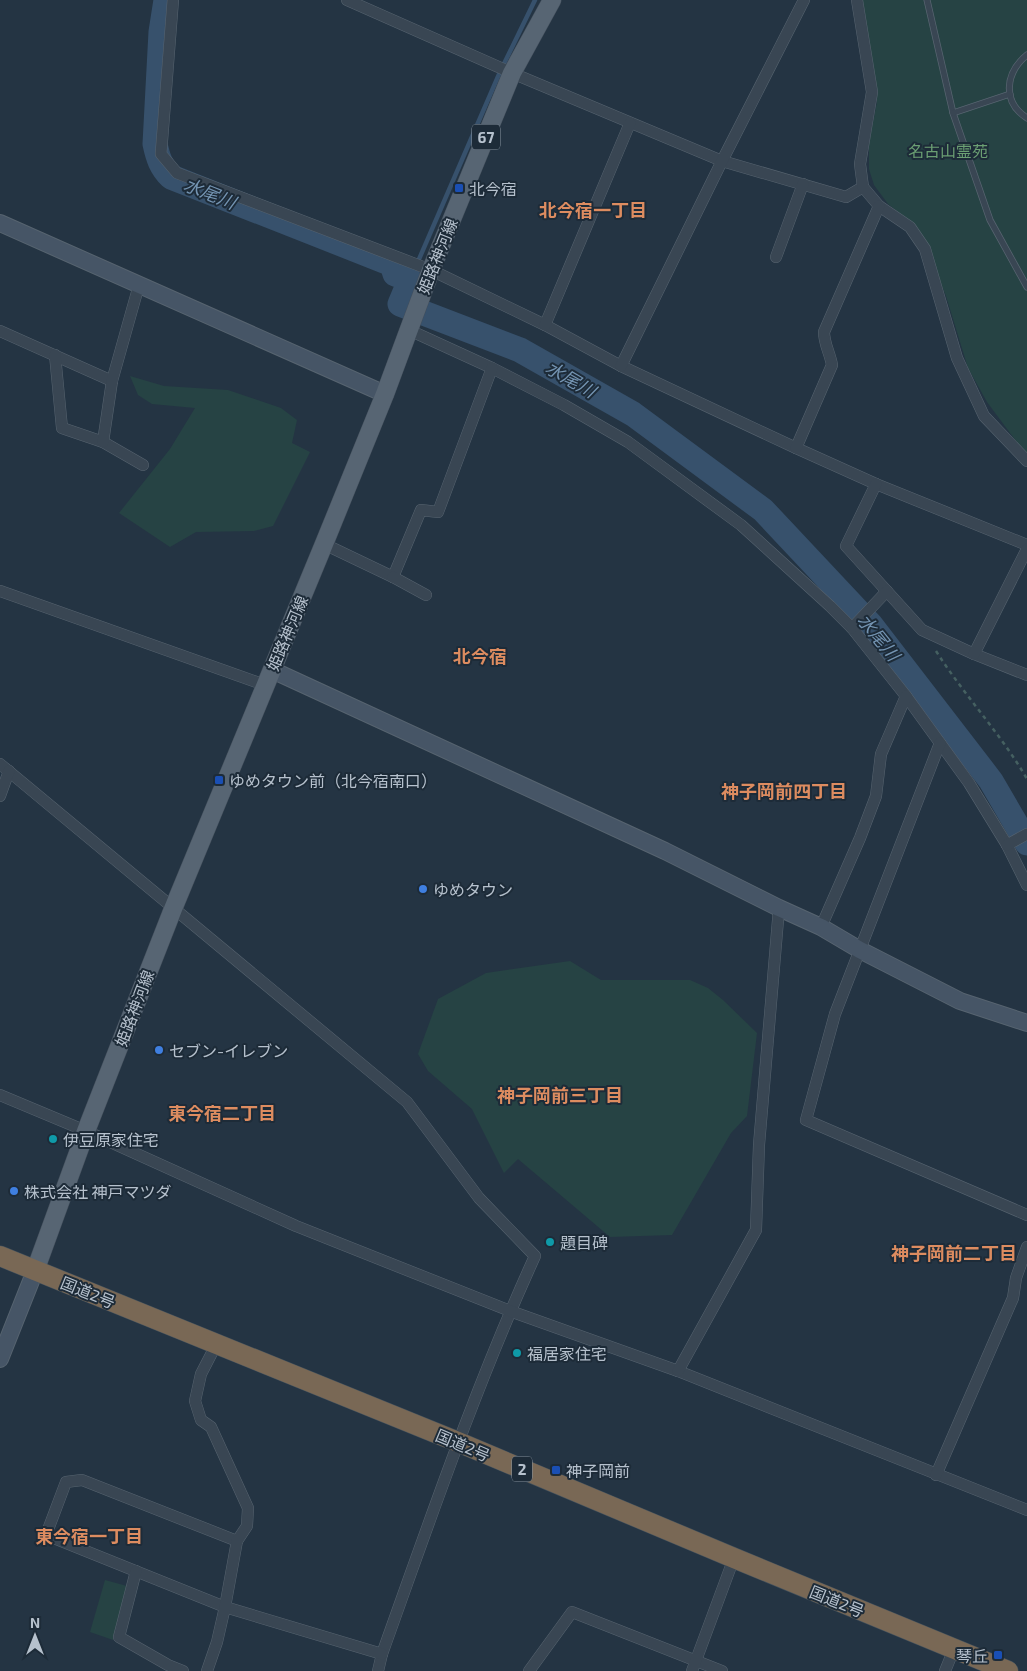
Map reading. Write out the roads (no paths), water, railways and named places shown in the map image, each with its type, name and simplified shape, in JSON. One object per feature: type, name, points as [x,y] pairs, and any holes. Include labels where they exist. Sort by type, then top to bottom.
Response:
[{"type":"highway","name":"国道2号","points":[[0,1256],[458,1442],[1008,1671]]},
{"type":"main road","name":"姫路神河線","points":[[35,1271],[86,1131],[173,909],[385,394],[429,274],[512,73],[552,0]]},
{"type":"street","points":[[173,0],[162,154],[177,173],[429,274],[545,325],[621,366],[796,448],[876,484],[1027,544]]},
{"type":"street","points":[[347,0],[512,73],[722,161],[846,197],[863,187]]},
{"type":"street","points":[[621,366],[804,0]]},
{"type":"street","points":[[857,0],[872,92],[860,164],[863,187],[879,206],[910,227],[924,249],[957,358],[984,416],[1027,461]]},
{"type":"street","points":[[545,325],[630,123]]},
{"type":"street","points":[[776,257],[803,184]]},
{"type":"street","points":[[796,448],[832,365],[831,355],[824,342],[824,332],[879,206]]},
{"type":"street","points":[[0,223],[385,394]]},
{"type":"street","points":[[103,442],[112,380],[139,285]]},
{"type":"street","points":[[410,328],[564,405],[635,448],[741,525],[852,628],[906,696],[969,783],[1007,845],[1027,885]]},
{"type":"street","points":[[0,331],[112,380]]},
{"type":"street","points":[[55,356],[62,428],[103,442],[143,465]]},
{"type":"street","points":[[393,577],[420,510],[438,512],[492,368]]},
{"type":"street","points":[[876,484],[846,546],[922,630],[974,654],[1027,674]]},
{"type":"street","points":[[324,544],[426,595]]},
{"type":"street","points":[[974,654],[1027,549]]},
{"type":"street","points":[[0,591],[268,678],[665,851],[821,927],[860,950],[960,1001],[1027,1023]]},
{"type":"street","points":[[852,628],[887,591]]},
{"type":"street","points":[[821,927],[860,838],[876,796],[881,754],[906,696]]},
{"type":"street","points":[[940,743],[835,1014],[806,1120],[1027,1214]]},
{"type":"street","points":[[4,768],[407,1102],[479,1198],[535,1256],[510,1312],[458,1442],[382,1654],[378,1671]]},
{"type":"street","points":[[0,796],[4,768]]},
{"type":"street","points":[[1007,845],[1027,834]]},
{"type":"street","points":[[678,1371],[756,1230],[759,1145],[779,908]]},
{"type":"street","points":[[0,1095],[86,1131],[296,1226],[510,1312],[678,1371],[1027,1510]]},
{"type":"street","points":[[936,1475],[1013,1298],[1016,1278],[1027,1247]]},
{"type":"street","points":[[0,1359],[35,1271]]},
{"type":"street","points":[[207,1671],[217,1642],[237,1541],[247,1526],[248,1508],[211,1427],[201,1420],[195,1401],[200,1374],[217,1344]]},
{"type":"street","points":[[237,1541],[82,1480],[66,1482],[46,1536],[225,1606],[382,1654]]},
{"type":"street","points":[[694,1666],[734,1558]]},
{"type":"street","points":[[136,1571],[119,1637],[168,1665],[183,1671]]},
{"type":"street","points":[[530,1671],[572,1612],[694,1666],[722,1671]]},
{"type":"street","points":[[945,1671],[954,1649]]},
{"type":"lane","points":[[927,0],[953,114],[990,220],[1027,287]]},
{"type":"lane","points":[[1027,55],[1012,72],[1009,82],[1010,94],[1014,105],[1021,115],[1027,118]]},
{"type":"lane","points":[[953,114],[1010,94]]},
{"type":"waterway","name":"水尾川","points":[[166,0],[161,32],[155,144],[160,162],[171,177],[392,264],[395,274],[410,280],[400,304],[520,350],[633,414],[763,510],[871,625],[991,781],[1027,843]]},
{"type":"waterway","points":[[410,280],[500,72],[535,0]]},
{"type":"place","name":"北今宿","points":[[459,188]]},
{"type":"place","name":"ゆめタウン前（北今宿南口）","points":[[219,780]]},
{"type":"place","name":"ゆめタウン","points":[[423,889]]},
{"type":"place","name":"セブン-イレブン","points":[[159,1050]]},
{"type":"place","name":"伊豆原家住宅","points":[[53,1139]]},
{"type":"place","name":"株式会社 神戸マツダ","points":[[14,1191]]},
{"type":"place","name":"題目碑","points":[[550,1242]]},
{"type":"place","name":"福居家住宅","points":[[517,1353]]},
{"type":"place","name":"神子岡前","points":[[556,1470]]},
{"type":"place","name":"琴丘","points":[[998,1655]]},
{"type":"district","name":"北今宿一丁目","points":[[593,210]]},
{"type":"district","name":"北今宿","points":[[480,656]]},
{"type":"district","name":"神子岡前四丁目","points":[[784,791]]},
{"type":"district","name":"神子岡前三丁目","points":[[560,1095]]},
{"type":"district","name":"東今宿二丁目","points":[[222,1113]]},
{"type":"district","name":"神子岡前二丁目","points":[[954,1253]]},
{"type":"district","name":"東今宿一丁目","points":[[89,1536]]},
{"type":"park label","name":"名古山霊苑","points":[[948,150]]}]
